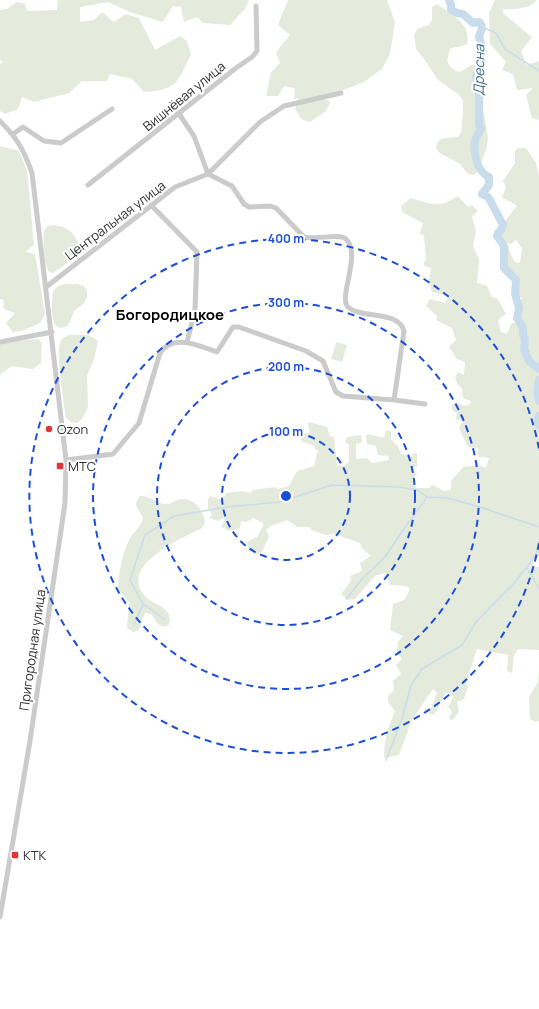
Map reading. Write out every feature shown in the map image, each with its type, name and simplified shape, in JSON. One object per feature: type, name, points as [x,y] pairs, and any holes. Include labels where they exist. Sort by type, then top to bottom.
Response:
[{"type":"street","name":"Вишнёвая улица","points":[[88,185],[252,57],[257,51],[256,6]]},
{"type":"street","name":"Центральная улица","points":[[46,287],[175,188],[208,174],[260,122],[284,106],[341,93]]},
{"type":"street","points":[[13,134],[23,127],[44,141],[61,143],[112,109]]},
{"type":"street","points":[[179,114],[194,136],[208,174],[232,186],[244,204],[249,207],[270,206],[276,208],[304,237],[338,236],[347,240],[350,245],[351,259],[350,274],[345,297],[346,304],[352,310],[393,319],[400,322],[403,326],[404,331],[394,400]]},
{"type":"street","name":"Пригородная улица","points":[[0,121],[13,134],[21,146],[32,173],[66,460],[65,503],[30,740],[0,917]]},
{"type":"street","points":[[151,205],[197,252],[196,311],[187,342]]},
{"type":"street","points":[[66,460],[113,454],[139,423],[160,353],[163,349],[170,344],[187,342],[217,352],[233,327],[238,327],[306,351],[323,361],[336,392],[343,396],[425,404]]},
{"type":"street","points":[[0,342],[52,332]]},
{"type":"green space","points":[[58,0],[249,0],[245,9],[230,25],[203,23],[197,17],[184,22],[181,7],[173,6],[163,22],[130,12],[108,2],[80,7],[80,22],[94,20],[102,12],[114,22],[126,14],[139,18],[155,50],[180,36],[187,41],[191,55],[179,78],[170,87],[144,92],[132,79],[110,74],[107,81],[82,81],[69,93],[34,102],[22,97],[18,109],[5,114],[0,111],[0,65],[3,61],[0,60],[0,10],[7,9],[17,2],[25,4],[27,11],[57,10]]},
{"type":"green space","points":[[288,0],[387,0],[395,22],[390,54],[382,69],[364,82],[341,91],[299,100],[298,98],[294,99],[294,88],[284,86],[278,96],[266,96],[271,72],[280,63],[276,52],[290,35],[278,25]]},
{"type":"green space","points":[[495,0],[537,0],[526,7],[502,9],[503,13],[532,37],[521,51],[526,65],[539,61],[539,120],[532,118],[526,95],[533,88],[517,90],[513,74],[502,70],[506,62],[490,44],[489,13]]},
{"type":"green space","points":[[437,4],[459,20],[468,37],[467,44],[450,49],[447,61],[449,65],[460,72],[471,65],[477,66],[481,71],[483,107],[488,138],[486,150],[478,171],[474,175],[468,174],[460,164],[438,152],[436,146],[439,140],[458,137],[461,132],[463,113],[463,100],[459,95],[438,80],[416,49],[414,35],[417,29],[429,25],[432,20],[432,7]]},
{"type":"green space","points":[[323,99],[328,100],[330,103],[326,111],[310,122],[301,119],[295,108],[297,105]]},
{"type":"green space","points":[[0,146],[19,151],[27,170],[34,245],[25,252],[35,254],[45,314],[40,323],[22,331],[13,332],[6,323],[15,313],[4,309],[3,300],[0,299]]},
{"type":"green space","points":[[518,148],[526,148],[536,163],[539,176],[539,556],[532,559],[534,567],[539,567],[539,650],[518,649],[514,655],[512,673],[507,671],[508,655],[477,649],[466,683],[468,687],[464,699],[457,702],[459,712],[453,720],[449,719],[452,711],[448,707],[453,697],[446,692],[434,715],[429,713],[437,693],[433,689],[412,720],[399,755],[384,758],[387,734],[395,711],[388,702],[388,696],[394,690],[393,681],[401,674],[396,665],[402,659],[397,652],[398,642],[403,636],[390,630],[393,604],[404,600],[410,589],[406,586],[390,585],[386,573],[376,575],[355,599],[348,600],[341,594],[351,581],[350,576],[362,571],[360,563],[371,556],[362,548],[360,543],[334,534],[326,535],[311,530],[311,527],[298,527],[287,520],[271,526],[266,530],[269,536],[262,552],[256,554],[248,549],[247,542],[257,537],[264,524],[254,518],[246,522],[241,521],[240,528],[230,531],[221,527],[225,520],[223,518],[218,521],[209,518],[212,514],[208,510],[208,500],[210,496],[223,500],[226,493],[241,491],[250,493],[253,490],[276,487],[278,489],[289,486],[297,471],[314,466],[318,450],[315,449],[314,446],[301,441],[301,434],[310,433],[308,425],[309,422],[327,427],[330,436],[334,437],[337,465],[343,466],[349,462],[349,445],[345,442],[347,437],[361,435],[362,442],[356,444],[356,459],[367,458],[372,463],[389,460],[389,456],[378,455],[376,446],[367,444],[366,436],[368,434],[384,438],[386,430],[391,431],[391,439],[398,446],[401,454],[411,457],[414,453],[417,453],[417,466],[411,468],[417,474],[412,480],[416,488],[429,488],[433,485],[444,491],[451,490],[451,481],[463,467],[478,465],[486,468],[489,458],[478,457],[478,448],[468,447],[459,428],[463,421],[456,419],[457,413],[453,411],[451,406],[455,402],[465,406],[470,404],[471,401],[463,398],[462,388],[458,385],[455,378],[458,372],[464,375],[465,362],[457,359],[449,347],[456,340],[452,328],[436,320],[437,316],[426,306],[430,299],[445,303],[450,296],[432,292],[429,282],[431,268],[424,266],[426,259],[424,236],[420,233],[423,223],[402,212],[401,206],[411,198],[440,204],[458,196],[468,207],[472,205],[478,211],[472,216],[476,232],[473,246],[479,259],[477,283],[487,286],[492,297],[497,298],[506,314],[498,320],[501,332],[507,334],[511,324],[517,322],[516,311],[522,298],[516,295],[519,284],[506,271],[504,261],[507,259],[502,250],[505,246],[509,247],[510,253],[515,262],[520,263],[522,248],[516,240],[511,244],[503,241],[498,234],[505,221],[517,206],[502,198],[506,187],[503,181],[515,163],[515,151]]},
{"type":"green space","points":[[54,225],[69,230],[78,242],[75,253],[70,260],[53,273],[48,271],[46,266],[44,256],[44,230],[48,226]]},
{"type":"green space","points":[[65,284],[77,284],[84,286],[87,291],[87,297],[84,303],[74,311],[70,322],[66,327],[60,328],[54,322],[52,313],[52,297],[55,289]]},
{"type":"green space","points":[[69,335],[88,336],[95,338],[98,341],[94,359],[87,376],[88,408],[82,419],[77,423],[71,422],[66,418],[62,391],[59,349],[62,339]]},
{"type":"green space","points":[[39,339],[42,344],[41,363],[33,369],[12,366],[0,376],[0,344],[6,342]]},
{"type":"green space","points":[[336,342],[347,345],[342,362],[331,359]]},
{"type":"green space","points":[[140,496],[163,504],[168,504],[181,499],[191,501],[201,510],[205,523],[202,528],[168,546],[146,563],[140,573],[138,584],[148,599],[166,610],[170,619],[169,625],[164,627],[158,624],[151,614],[145,613],[139,630],[133,632],[127,628],[129,602],[118,589],[124,552],[143,517],[136,504]]},
{"type":"green space","points":[[539,670],[539,721],[535,722],[530,719],[529,697],[538,682]]},
{"type":"waterway","name":"Дресна","points":[[449,0],[451,10],[463,14],[473,23],[479,22],[482,26],[479,37],[482,46],[480,64],[476,77],[479,91],[479,125],[481,129],[475,141],[475,156],[481,171],[489,177],[489,185],[482,194],[488,197],[503,225],[497,236],[504,246],[504,268],[516,280],[515,294],[519,308],[517,318],[523,328],[523,335],[525,339],[524,349],[529,361],[539,369]]},
{"type":"waterway","points":[[482,27],[496,33],[505,49],[539,71]]},
{"type":"waterway","name":"Дресна","points":[[539,380],[537,393],[539,401]]},
{"type":"waterway","name":"Дресна","points":[[539,416],[539,425]]},
{"type":"waterway","points":[[164,619],[143,604],[130,580],[145,535],[174,516],[227,507],[280,502],[332,485],[398,487],[418,490],[427,497]]},
{"type":"waterway","points":[[346,599],[363,578],[385,557],[427,497],[448,498],[539,527]]},
{"type":"waterway","points":[[386,760],[402,719],[411,685],[422,669],[462,645],[476,622],[514,583],[535,556],[539,546]]},
{"type":"waterway","points":[[527,568],[539,589]]},
{"type":"waterway","points":[[134,625],[143,604]]},
{"type":"place","name":"Ozon","points":[[49,429]]},
{"type":"place","name":"МТС","points":[[60,466]]},
{"type":"place","name":"КТК","points":[[15,855]]},
{"type":"district","name":"Богородицкое","points":[[170,315]]}]
